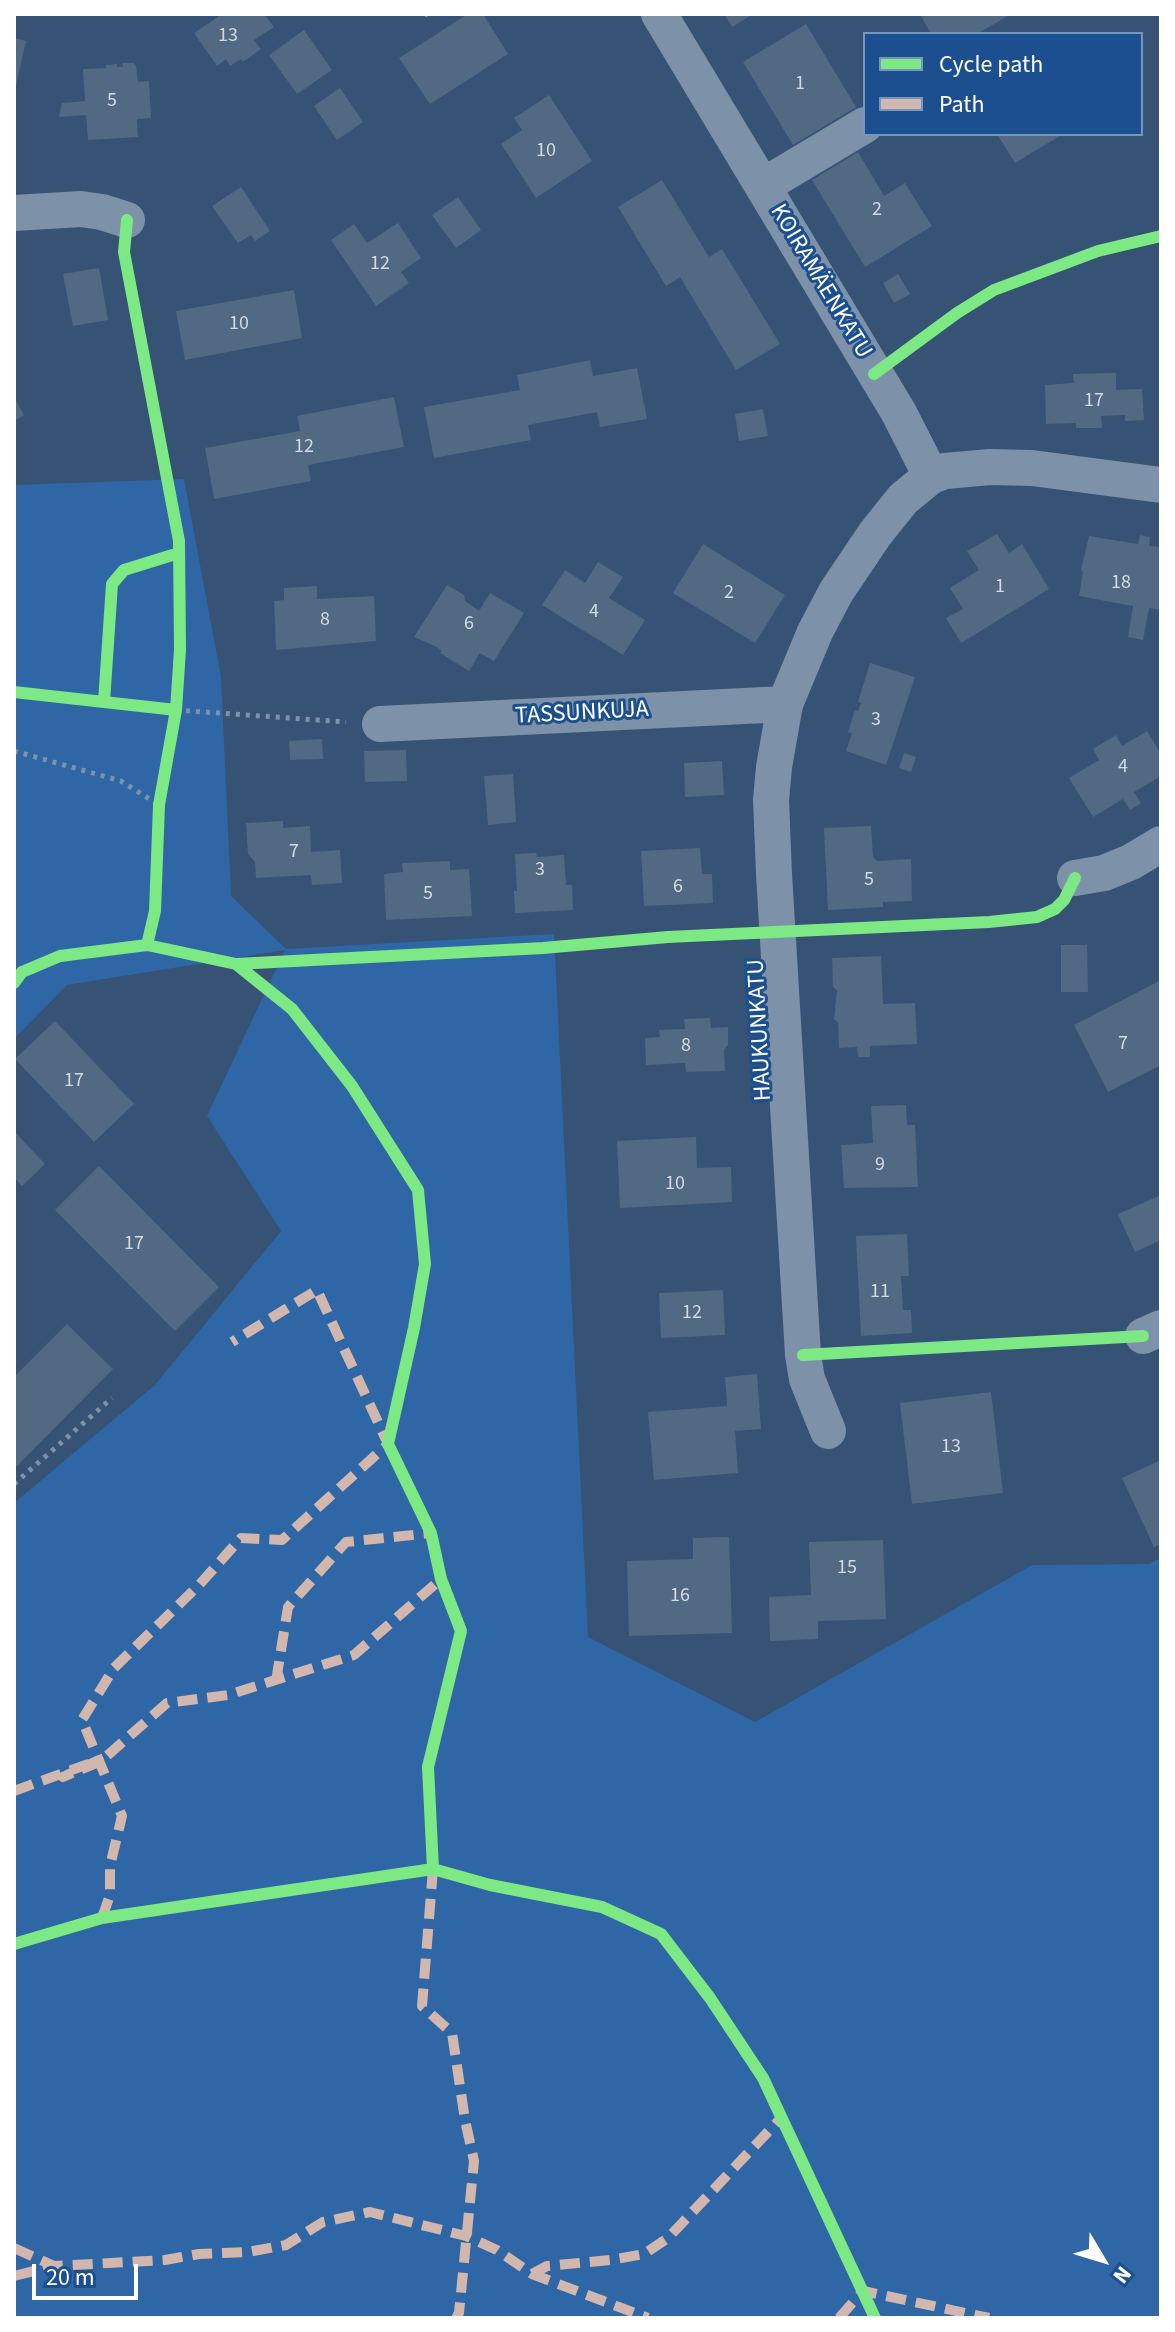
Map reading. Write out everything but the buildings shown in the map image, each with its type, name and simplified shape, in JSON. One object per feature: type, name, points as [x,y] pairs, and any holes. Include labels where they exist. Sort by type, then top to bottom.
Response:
[{"type":"street","name":"KOIRAMÄENKATU","points":[[659,14],[899,413],[931,476]]},
{"type":"street","points":[[763,186],[863,126]]},
{"type":"street","points":[[14,213],[81,209],[127,220]]},
{"type":"street","points":[[931,476],[961,469],[1018,468],[1161,485]]},
{"type":"street","name":"HAUKUNKATU","points":[[828,1431],[807,1379],[803,1355],[771,800],[785,704],[815,632],[849,570],[903,499],[931,476]]},
{"type":"street","name":"TASSUNKUJA","points":[[380,724],[785,704]]},
{"type":"street","points":[[1075,878],[1104,873],[1161,844]]},
{"type":"path","points":[[173,723],[177,695]]},
{"type":"path","points":[[161,708],[380,724]]},
{"type":"path","points":[[14,751],[121,781],[159,805]]},
{"type":"path","points":[[158,819],[161,791]]},
{"type":"path","points":[[14,1484],[112,1398]]},
{"type":"shaded area","points":[[184,479],[221,677],[231,896],[286,949],[554,934],[588,1637],[755,1722],[1032,1565],[1149,1564],[1161,1558],[1161,2318],[14,2318],[14,1503],[155,1385],[281,1231],[207,1116],[285,950],[67,985],[14,1039],[14,485]]},
{"type":"marked path","points":[[102,1918],[110,1895],[110,1866],[122,1816],[82,1720],[114,1668],[199,1585],[241,1538],[282,1540],[388,1444],[317,1290],[232,1342]]},
{"type":"marked path","points":[[276,1681],[288,1607],[346,1542],[431,1533]]},
{"type":"marked path","points":[[14,1791],[99,1760],[63,1777],[101,1761],[167,1703],[228,1695],[354,1655],[441,1579]]},
{"type":"marked path","points":[[433,1869],[422,2006],[452,2033],[474,2161],[459,2313],[456,2318]]},
{"type":"marked path","points":[[532,2274],[547,2266],[644,2254],[668,2238],[781,2118]]},
{"type":"marked path","points":[[14,2276],[54,2266],[248,2252],[286,2245],[323,2222],[370,2212],[466,2236],[497,2250],[532,2274],[648,2318]]},
{"type":"marked path","points":[[14,2248],[54,2266]]},
{"type":"marked path","points":[[839,2318],[863,2291],[989,2318]]},
{"type":"cycle path","points":[[127,220],[124,252],[179,541],[180,650],[176,710],[159,805],[155,911],[147,945]]},
{"type":"cycle path","points":[[874,374],[994,290],[1098,251],[1161,236]]},
{"type":"cycle path","points":[[104,702],[112,584],[124,570],[179,553]]},
{"type":"cycle path","points":[[14,692],[176,710]]},
{"type":"cycle path","points":[[14,983],[22,972],[60,956],[147,945],[236,964],[543,948],[668,937],[989,922],[1037,917],[1055,909],[1064,900],[1075,878]]},
{"type":"cycle path","points":[[236,964],[292,1009],[352,1086],[418,1190],[425,1264],[388,1444],[431,1533],[441,1579],[461,1631],[428,1767],[433,1869]]},
{"type":"cycle path","points":[[803,1355],[1143,1336]]},
{"type":"cycle path","points":[[14,1944],[102,1918],[433,1869],[490,1885],[602,1907],[661,1934],[710,1998],[763,2078],[875,2318]]}]
